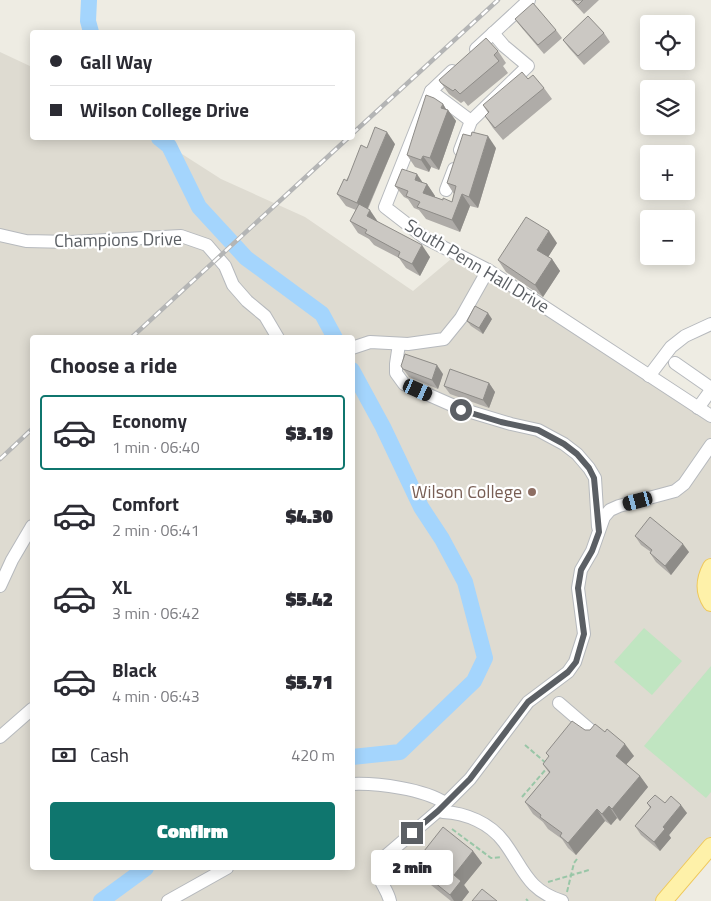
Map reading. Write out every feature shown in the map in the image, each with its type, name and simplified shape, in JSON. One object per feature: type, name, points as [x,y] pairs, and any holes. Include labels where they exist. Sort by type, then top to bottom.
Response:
[{"type":"main road","points":[[711,567],[705,585],[705,591],[711,603]]},
{"type":"main road","points":[[664,901],[711,846]]},
{"type":"street","name":"South Penn Hall Drive","points":[[529,0],[431,91],[385,207],[425,238],[488,270],[711,416]]},
{"type":"street","points":[[446,190],[470,120],[528,66],[504,46],[493,33]]},
{"type":"street","points":[[431,91],[470,120]]},
{"type":"street","name":"Champions Drive","points":[[0,235],[26,241],[71,242],[181,236],[207,246],[225,266],[233,285],[264,316],[276,335]]},
{"type":"street","points":[[358,345],[370,342],[408,344],[444,339],[460,318],[488,270]]},
{"type":"street","points":[[649,376],[671,347],[685,336],[711,324]]},
{"type":"street","points":[[399,344],[396,373],[404,384],[461,410],[538,430],[564,444],[577,454],[589,468],[594,478],[599,532]]},
{"type":"street","points":[[675,363],[711,389],[698,408]]},
{"type":"street","points":[[390,901],[378,876],[382,859],[442,809],[470,779],[528,702],[568,672],[576,662],[584,634],[578,588],[581,570],[592,551],[604,517],[610,510],[619,506],[675,491],[684,484],[711,444]]},
{"type":"street","points":[[0,586],[12,560],[30,529]]},
{"type":"street","points":[[560,703],[596,734]]},
{"type":"street","points":[[0,737],[30,711]]},
{"type":"street","points":[[355,784],[404,788],[427,794],[442,809],[463,814],[486,826],[503,842],[524,874],[536,888],[564,899]]},
{"type":"street","points":[[168,901],[223,870]]},
{"type":"path","points":[[522,797],[549,766],[525,745]]},
{"type":"path","points":[[452,829],[491,858],[512,856]]},
{"type":"path","points":[[564,899],[574,863],[577,859]]},
{"type":"path","points":[[379,867],[410,875]]},
{"type":"path","points":[[546,882],[589,870]]},
{"type":"shaded area","name":"Wilson College","points":[[0,52],[30,66],[30,140],[160,140],[221,179],[305,217],[413,291],[457,254],[711,416],[711,846],[664,901],[0,901]]},
{"type":"green space","points":[[644,628],[682,661],[652,695],[614,662]]},
{"type":"green space","points":[[711,666],[711,792],[706,798],[644,746]]},
{"type":"building","points":[[573,0],[583,0],[578,5]]},
{"type":"building","points":[[533,3],[556,30],[538,45],[515,19]]},
{"type":"building","points":[[588,16],[604,33],[578,56],[563,40]]},
{"type":"building","points":[[486,38],[498,51],[494,55],[499,61],[460,94],[455,89],[453,91],[441,83],[439,80]]},
{"type":"building","points":[[522,72],[528,79],[533,75],[544,88],[495,128],[485,116],[489,112],[483,105]]},
{"type":"building","points":[[426,95],[443,104],[441,108],[448,110],[430,158],[423,156],[421,160],[407,155]]},
{"type":"building","points":[[375,127],[387,132],[357,203],[337,194],[344,179],[347,181],[361,145],[367,148]]},
{"type":"building","points":[[472,132],[488,136],[469,197],[462,194],[452,220],[417,207],[420,202],[406,196],[408,191],[395,186],[402,169],[417,174],[415,180],[427,184],[423,193],[452,202],[456,186],[447,183],[463,134],[471,136]]},
{"type":"building","points":[[359,204],[370,210],[367,216],[422,245],[412,264],[398,257],[400,252],[365,233],[367,230],[350,221]]},
{"type":"building","points":[[526,217],[549,231],[537,250],[552,259],[535,285],[498,260]]},
{"type":"building","points":[[475,306],[488,313],[479,328],[467,321]]},
{"type":"building","points":[[405,354],[437,365],[432,380],[403,369],[401,366]]},
{"type":"building","points":[[450,369],[489,383],[483,400],[444,386]]},
{"type":"building","points":[[650,517],[683,544],[665,566],[650,553],[652,550],[635,536]]},
{"type":"building","points":[[572,721],[585,730],[590,730],[595,724],[605,732],[607,729],[625,744],[616,756],[640,776],[612,809],[609,806],[602,814],[597,809],[568,843],[560,836],[562,833],[540,817],[541,815],[525,802],[550,772],[543,764],[549,756],[546,753]]},
{"type":"building","points":[[655,795],[665,803],[671,796],[681,805],[663,827],[665,829],[654,842],[635,826],[651,807],[647,803]]},
{"type":"building","points":[[443,827],[473,851],[454,875],[461,881],[450,895],[413,865]]},
{"type":"building","points":[[482,889],[497,901],[472,901]]},
{"type":"waterway","points":[[89,0],[88,21],[90,30]]},
{"type":"waterway","points":[[162,140],[169,146],[199,207],[246,258],[322,314],[333,335]]},
{"type":"waterway","points":[[355,376],[383,427],[421,507],[442,539],[465,582],[485,658],[474,681],[400,752],[355,757]]},
{"type":"waterway","points":[[101,901],[143,870]]},
{"type":"railway","points":[[355,131],[498,0]]},
{"type":"railway","points":[[134,335],[346,140]]},
{"type":"railway","points":[[0,459],[30,431]]},
{"type":"place","name":"Wilson College","points":[[532,492]]},
{"type":"route","points":[[412,833],[438,811],[470,779],[528,702],[568,672],[576,662],[584,634],[578,588],[581,570],[592,551],[599,532],[594,478],[589,468],[577,454],[552,436],[538,430],[501,422],[461,410]]}]
